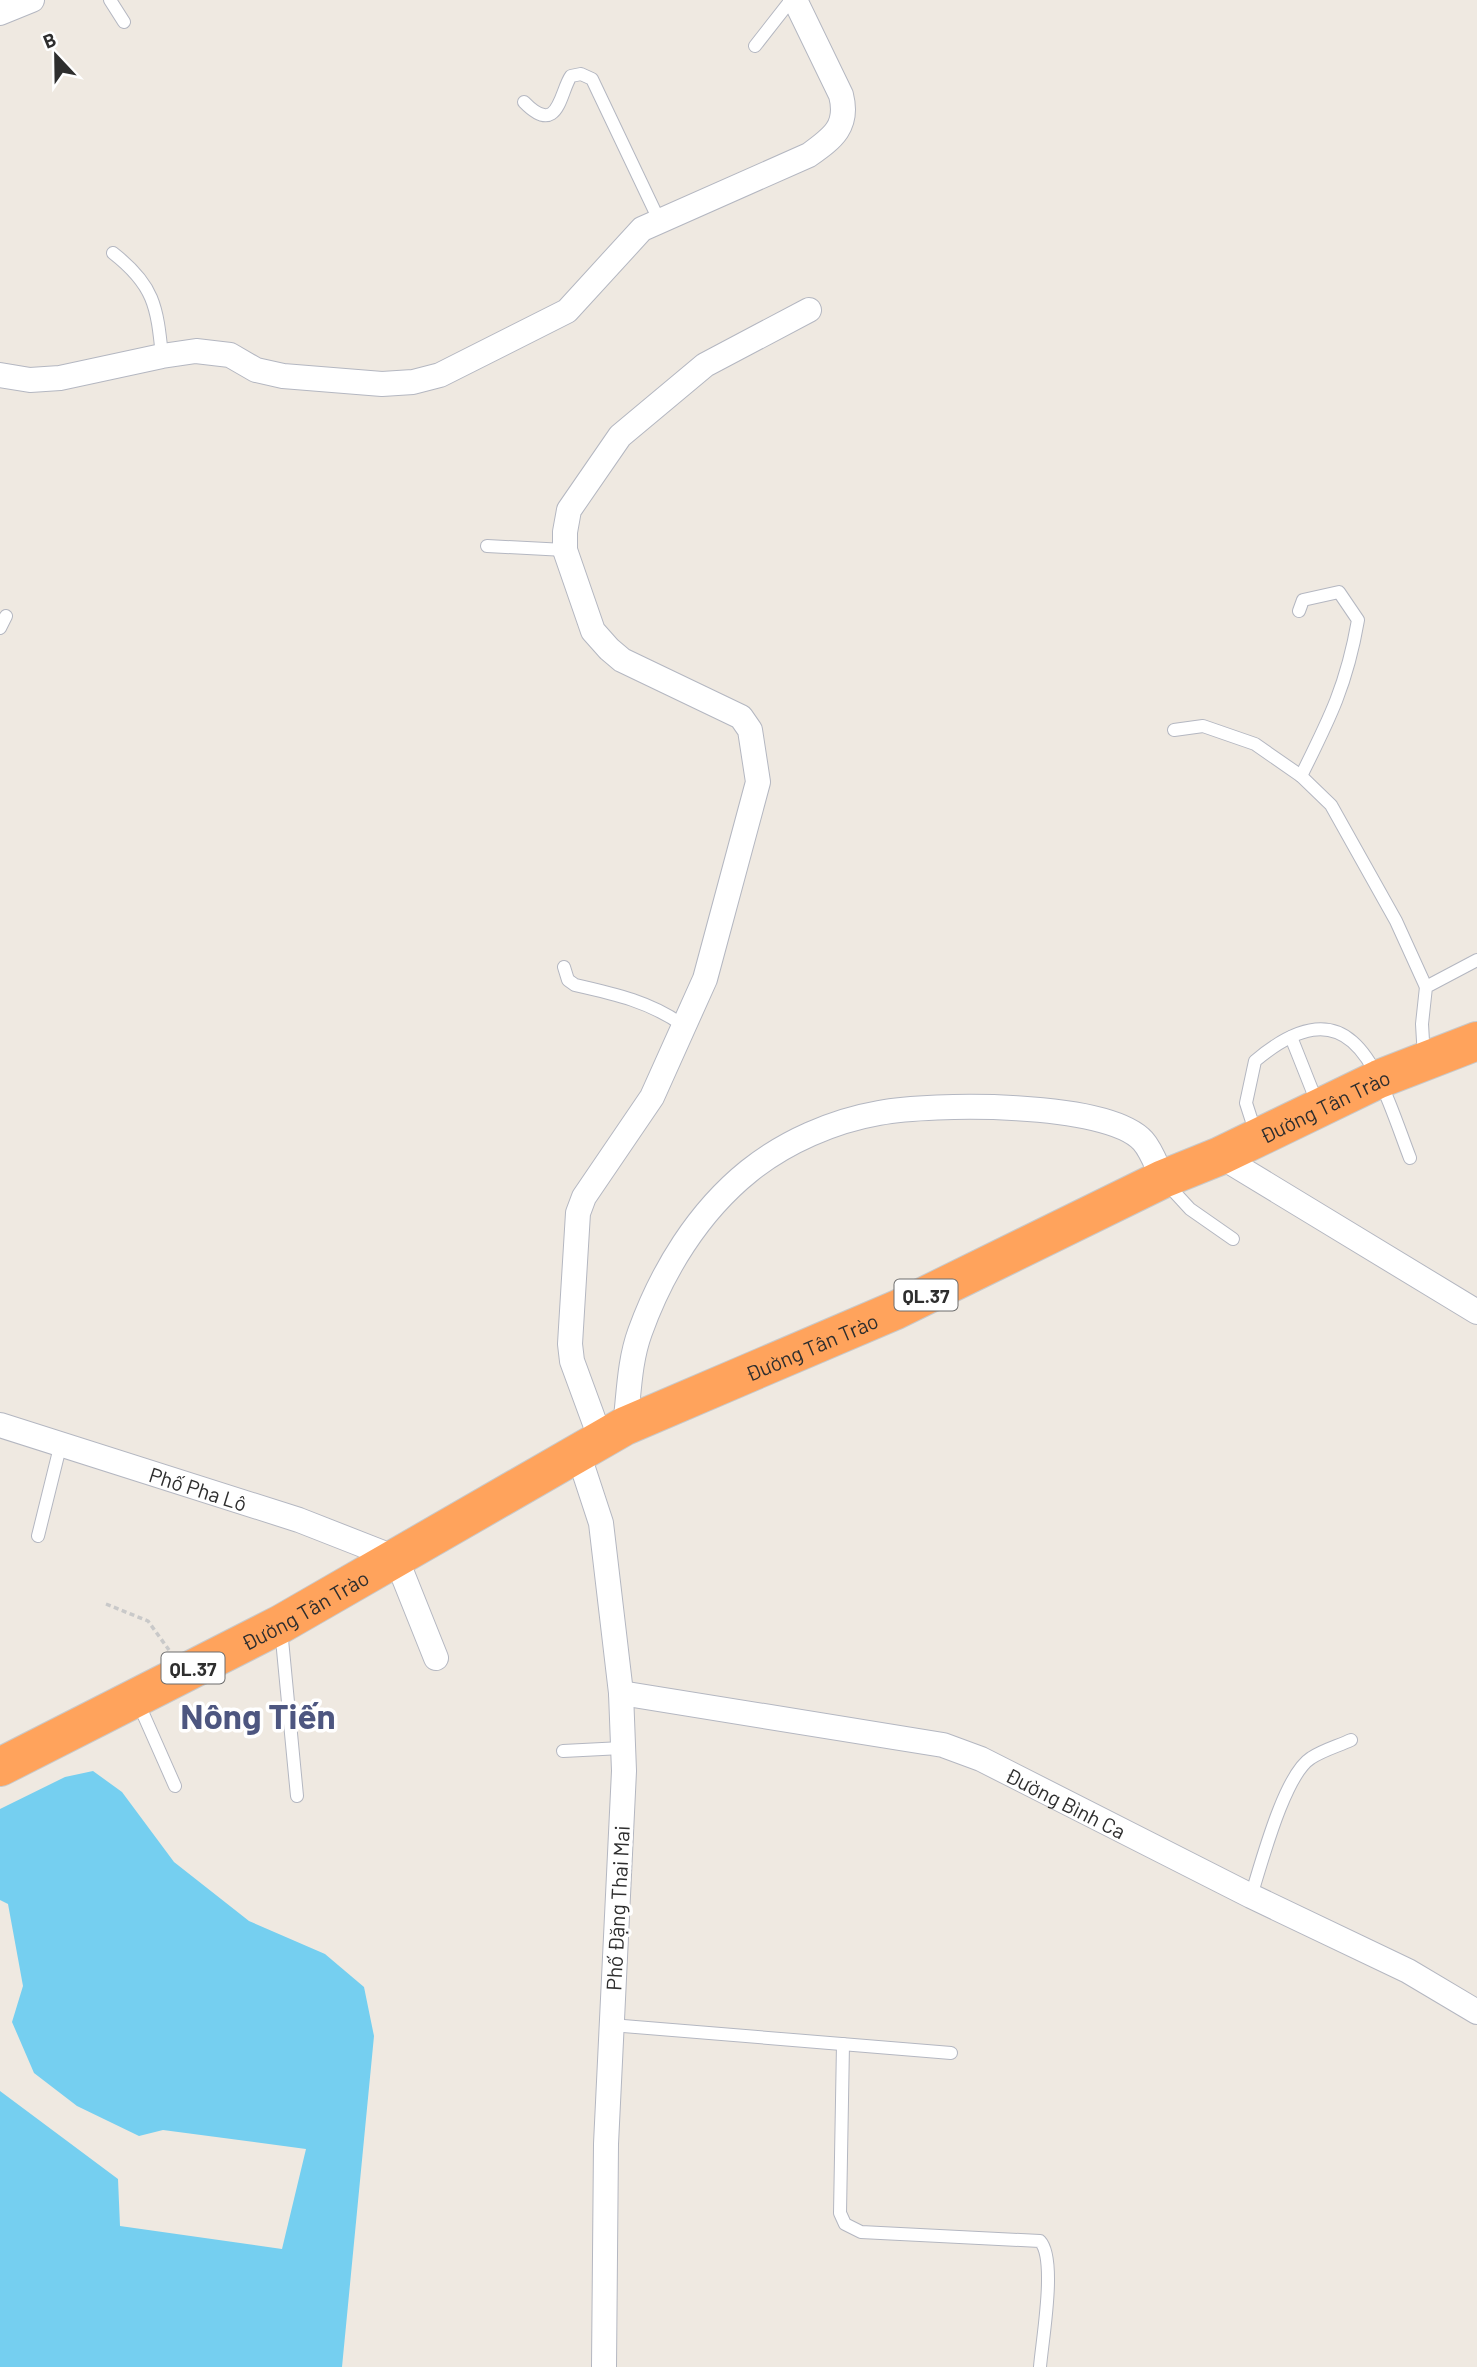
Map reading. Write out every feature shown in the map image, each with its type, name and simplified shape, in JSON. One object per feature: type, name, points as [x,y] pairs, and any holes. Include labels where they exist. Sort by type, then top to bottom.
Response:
[{"type":"highway","name":"Đường Tân Trào","points":[[0,1766],[281,1624],[601,1440],[896,1310],[1163,1179],[1220,1156],[1379,1079],[1477,1041]]},
{"type":"highway","name":"Đường Tân Trào","points":[[0,1737],[296,1591],[390,1561]]},
{"type":"street","points":[[0,13],[32,0]]},
{"type":"street","points":[[0,375],[30,380],[60,378],[196,351],[230,355],[256,370],[283,376],[382,384],[413,382],[440,375],[566,311],[642,229],[808,155],[826,143],[843,123],[841,94],[793,0]]},
{"type":"street","points":[[565,550],[569,510],[620,436],[705,365],[810,310]]},
{"type":"street","name":"Phố Đặng Thai Mai","points":[[565,550],[593,631],[622,660],[741,718],[750,730],[758,782],[705,979],[652,1097],[584,1197],[578,1213],[569,1344],[572,1361],[601,1440],[601,1523],[621,1693],[622,1748],[606,2144],[604,2367]]},
{"type":"street","points":[[601,1440],[632,1364],[640,1333],[676,1254],[694,1228],[747,1172],[814,1132],[877,1113],[914,1108],[1032,1110],[1087,1116],[1112,1124],[1143,1140],[1163,1179]]},
{"type":"street","points":[[1220,1156],[1477,1312]]},
{"type":"street","name":"Phố Pha Lô","points":[[0,1425],[299,1520],[390,1561]]},
{"type":"street","points":[[390,1561],[436,1658]]},
{"type":"street","name":"Đường Bình Ca","points":[[621,1693],[943,1745],[981,1759],[1251,1896],[1409,1971],[1477,2012]]},
{"type":"lane","points":[[110,0],[124,22]]},
{"type":"lane","points":[[755,46],[793,0]]},
{"type":"lane","points":[[524,102],[533,111],[548,113],[556,110],[564,101],[565,84],[571,76],[581,74],[592,79],[659,220]]},
{"type":"lane","points":[[113,253],[140,276],[148,289],[157,309],[162,356]]},
{"type":"lane","points":[[487,546],[565,550]]},
{"type":"lane","points":[[1299,611],[1303,600],[1339,592],[1358,620],[1349,671],[1331,720],[1301,776]]},
{"type":"lane","points":[[0,628],[6,616]]},
{"type":"lane","points":[[1174,730],[1203,726],[1255,744],[1301,776],[1331,805],[1396,921],[1426,987],[1422,1024],[1424,1061]]},
{"type":"lane","points":[[1426,987],[1477,960]]},
{"type":"lane","points":[[564,967],[568,981],[575,985],[632,999],[664,1012],[684,1027]]},
{"type":"lane","points":[[1257,1138],[1246,1102],[1255,1061],[1291,1037],[1334,1030],[1355,1041],[1379,1079],[1410,1158]]},
{"type":"lane","points":[[1291,1037],[1319,1108]]},
{"type":"lane","points":[[1163,1179],[1191,1209],[1233,1239]]},
{"type":"lane","points":[[38,1535],[61,1443]]},
{"type":"lane","points":[[281,1624],[297,1796]]},
{"type":"lane","points":[[136,1698],[175,1786]]},
{"type":"lane","points":[[1251,1896],[1274,1821],[1300,1768],[1311,1758],[1351,1740]]},
{"type":"lane","points":[[563,1751],[622,1748]]},
{"type":"lane","points":[[611,2025],[951,2053]]},
{"type":"lane","points":[[843,2044],[840,2213],[845,2224],[861,2232],[1040,2241],[1047,2252],[1040,2367]]},
{"type":"path","points":[[106,1604],[148,1620],[171,1653]]},
{"type":"water","points":[[93,1771],[122,1792],[174,1862],[249,1921],[325,1954],[364,1987],[374,2036],[342,2367],[0,2367],[0,2091],[118,2179],[120,2226],[282,2249],[306,2149],[163,2130],[139,2136],[77,2106],[34,2073],[12,2022],[23,1986],[8,1904],[0,1900],[0,1809],[65,1777]]},
{"type":"district","name":"Nông Tiến","points":[[258,1715]]}]
